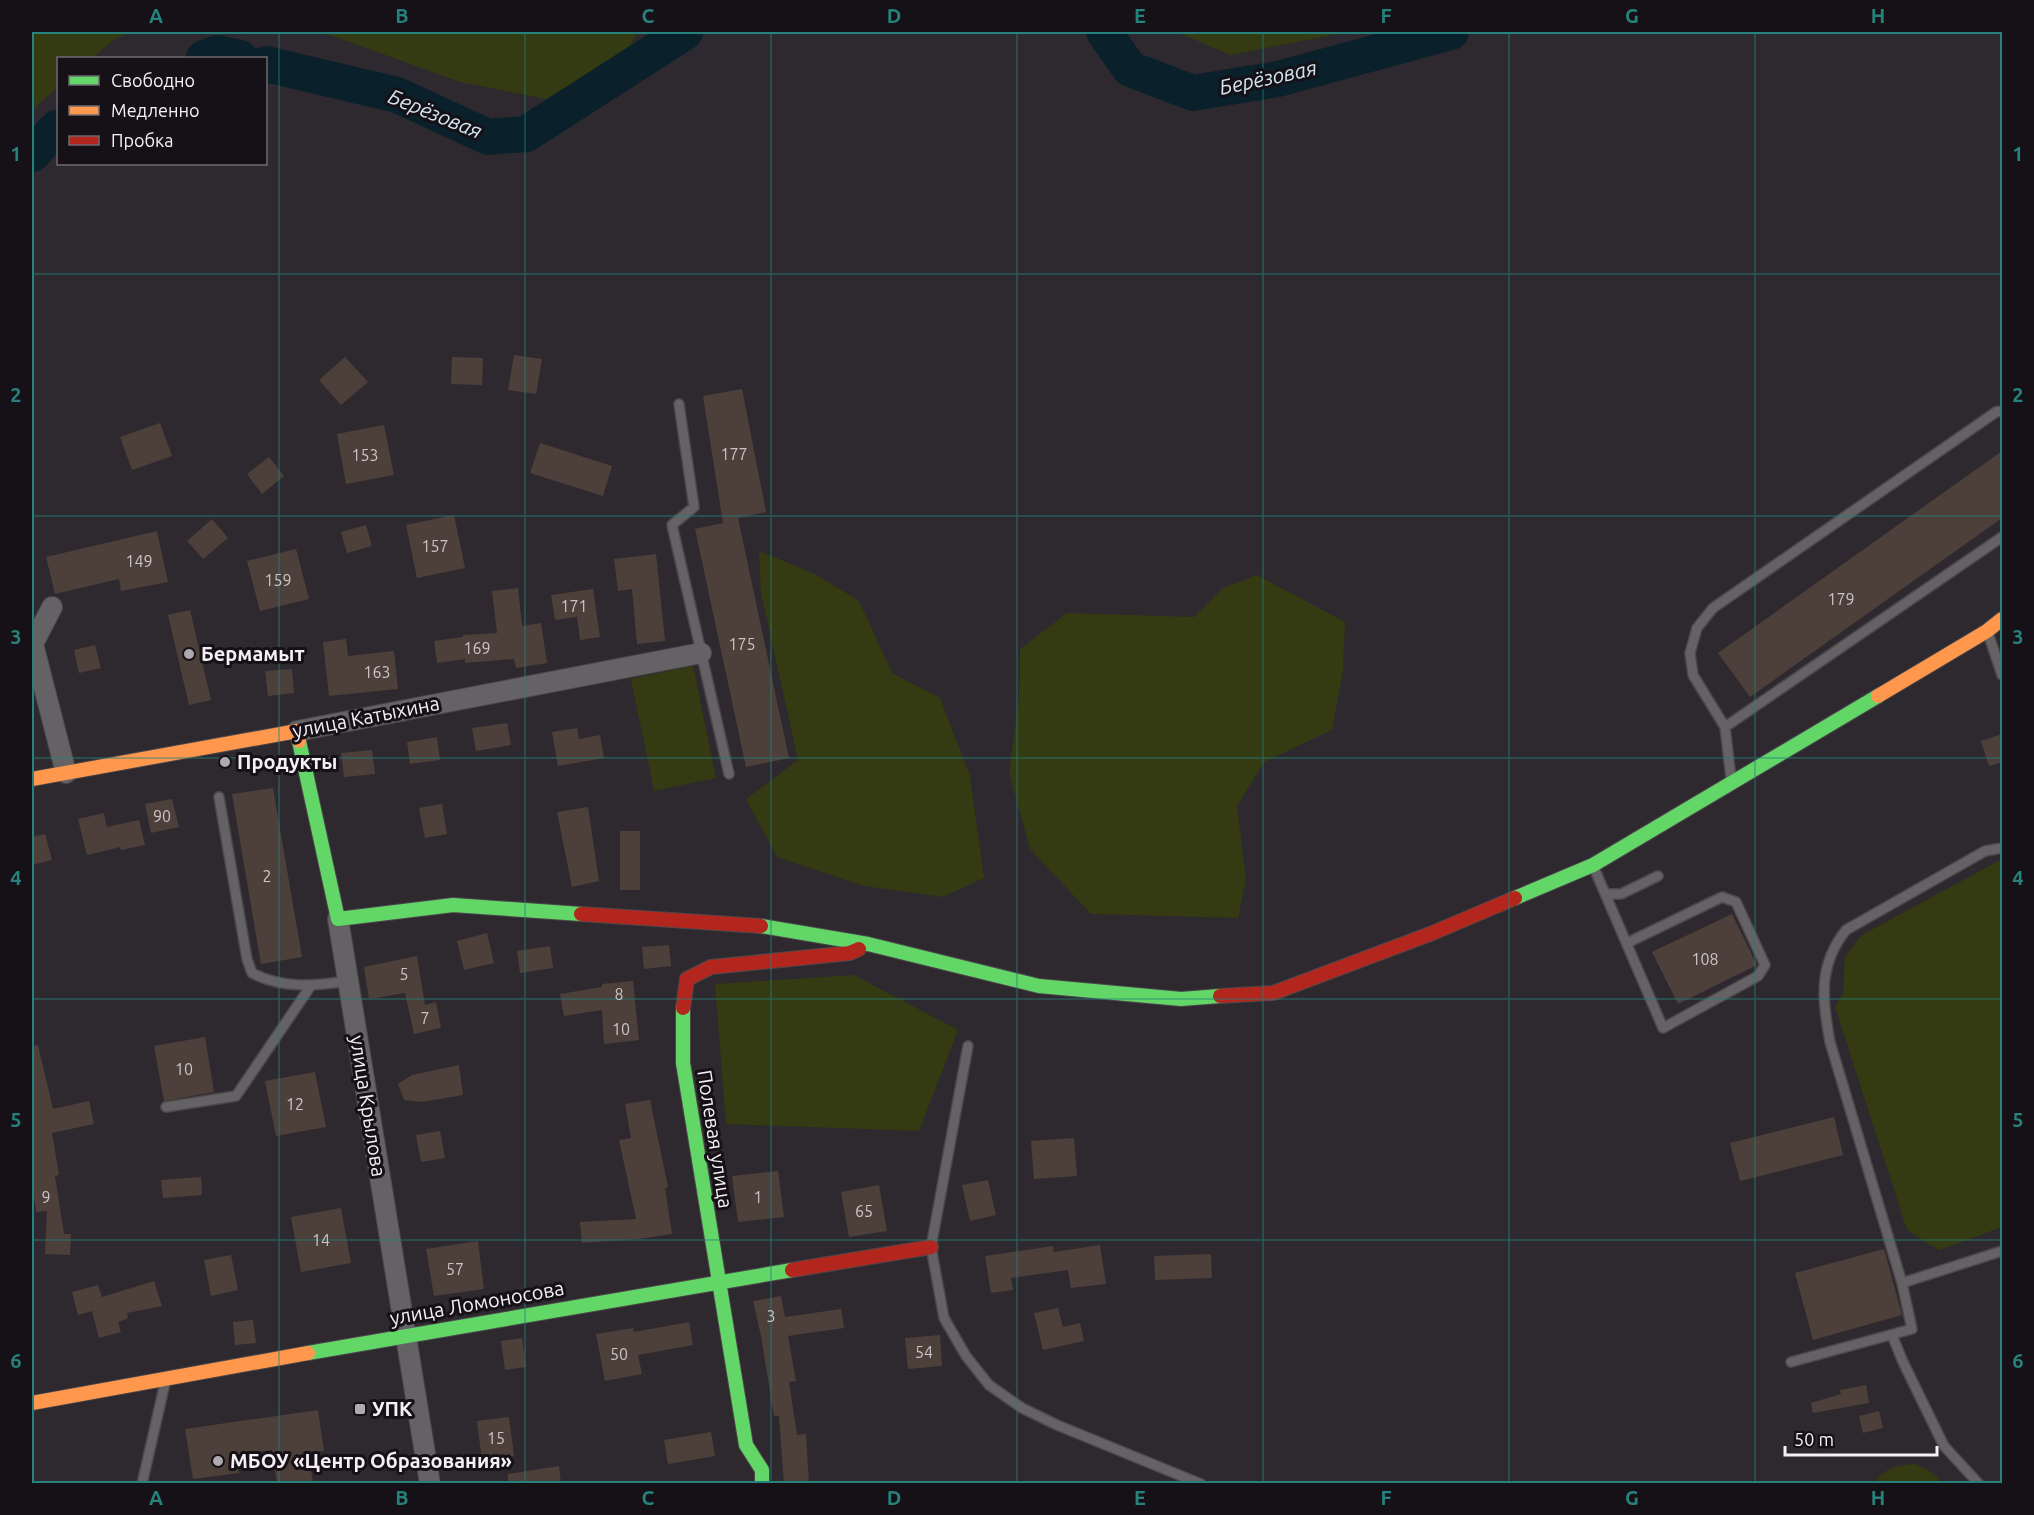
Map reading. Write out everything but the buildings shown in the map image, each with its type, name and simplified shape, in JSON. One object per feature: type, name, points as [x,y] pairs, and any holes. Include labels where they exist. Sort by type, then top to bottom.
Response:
[{"type":"street","points":[[52,607],[32,643],[66,773]]},
{"type":"street","points":[[338,919],[453,905],[765,926],[868,944],[1039,986],[1181,999],[1273,993],[1430,934],[1593,866],[1973,639],[1996,628]]},
{"type":"street","name":"улица Катыхина","points":[[32,779],[297,731],[701,653]]},
{"type":"street","name":"улица Крылова","points":[[297,731],[338,919],[430,1484]]},
{"type":"street","name":"Полевая улица","points":[[762,1484],[762,1470],[746,1445],[683,1063],[682,1014],[687,979],[711,967],[850,953],[868,944]]},
{"type":"street","name":"улица Ломоносова","points":[[32,1401],[719,1281],[931,1247]]},
{"type":"lane","points":[[679,404],[694,507],[672,525],[729,774]]},
{"type":"lane","points":[[1731,783],[1725,726],[1693,675],[1690,652],[1697,628],[1713,608],[1996,412],[2002,411]]},
{"type":"lane","points":[[1725,726],[2002,537]]},
{"type":"lane","points":[[1996,628],[2002,675]]},
{"type":"lane","points":[[219,797],[247,959],[252,973],[266,980],[310,987],[347,981]]},
{"type":"lane","points":[[1791,1362],[1912,1329],[1902,1283],[1830,1042],[1823,1008],[1824,974],[1835,944],[1846,930],[1985,851],[2002,848]]},
{"type":"lane","points":[[1593,866],[1663,1028],[1758,976],[1765,965],[1736,902],[1722,897],[1627,944]]},
{"type":"lane","points":[[1606,894],[1621,894],[1658,876]]},
{"type":"lane","points":[[166,1107],[236,1096],[310,987]]},
{"type":"lane","points":[[968,1046],[931,1247],[944,1318],[966,1356],[989,1385],[1022,1408],[1057,1425],[1201,1484]]},
{"type":"lane","points":[[1902,1283],[2002,1251]]},
{"type":"lane","points":[[1892,1335],[1944,1446],[1979,1484]]},
{"type":"lane","points":[[142,1484],[166,1378]]},
{"type":"green space","points":[[32,32],[131,32],[115,39],[93,57],[57,57],[57,88],[32,110]]},
{"type":"green space","points":[[322,32],[638,32],[620,62],[546,99],[460,82]]},
{"type":"green space","points":[[1177,32],[1347,32],[1230,55]]},
{"type":"green space","points":[[759,551],[815,574],[859,601],[892,673],[940,698],[970,776],[984,878],[943,897],[864,886],[777,857],[746,799],[798,760],[761,593]]},
{"type":"green space","points":[[1257,575],[1345,622],[1343,671],[1332,730],[1264,762],[1237,806],[1246,879],[1238,918],[1091,914],[1030,849],[1009,773],[1019,697],[1020,649],[1067,613],[1194,617],[1223,588]]},
{"type":"green space","points":[[693,666],[716,778],[654,791],[631,679]]},
{"type":"green space","points":[[2002,859],[2002,1227],[1939,1250],[1907,1230],[1835,1007],[1843,993],[1845,957],[1862,935]]},
{"type":"green space","points":[[854,975],[958,1030],[919,1131],[726,1124],[715,984]]},
{"type":"green space","points":[[1914,1464],[1930,1471],[1942,1483],[1874,1483],[1882,1474],[1891,1469]]},
{"type":"waterway","name":"Берёзовая","points":[[267,64],[397,95],[488,137],[526,134],[685,32]]},
{"type":"waterway","name":"Берёзовая","points":[[1104,32],[1130,69],[1193,93],[1278,79],[1451,32]]},
{"type":"waterway","name":"Берёзовая","points":[[207,57],[218,53],[236,57]]},
{"type":"waterway","name":"Берёзовая","points":[[32,154],[57,128]]},
{"type":"traffic: fast","points":[[1515,898],[1593,865],[1878,696]]},
{"type":"traffic: fast","points":[[299,741],[338,919],[453,905],[581,914]]},
{"type":"traffic: fast","points":[[761,926],[868,944],[1039,986],[1181,999],[1220,996]]},
{"type":"traffic: fast","points":[[683,1008],[683,1063],[746,1445],[762,1470],[762,1484]]},
{"type":"traffic: fast","points":[[308,1353],[792,1270]]},
{"type":"traffic: slow","points":[[1878,696],[1987,631],[2002,619]]},
{"type":"traffic: slow","points":[[32,779],[297,731],[299,741]]},
{"type":"traffic: slow","points":[[32,1403],[308,1353]]},
{"type":"traffic: jam","points":[[1220,996],[1273,993],[1430,934],[1515,898]]},
{"type":"traffic: jam","points":[[581,914],[761,926]]},
{"type":"traffic: jam","points":[[683,1008],[687,979],[711,967],[850,953],[859,949]]},
{"type":"traffic: jam","points":[[792,1270],[931,1247]]},
{"type":"place","name":"Бермамыт","points":[[189,654]]},
{"type":"place","name":"Продукты","points":[[225,762]]},
{"type":"place","name":"УПК","points":[[360,1409]]},
{"type":"place","name":"МБОУ «Центр Образования»","points":[[218,1461]]}]
